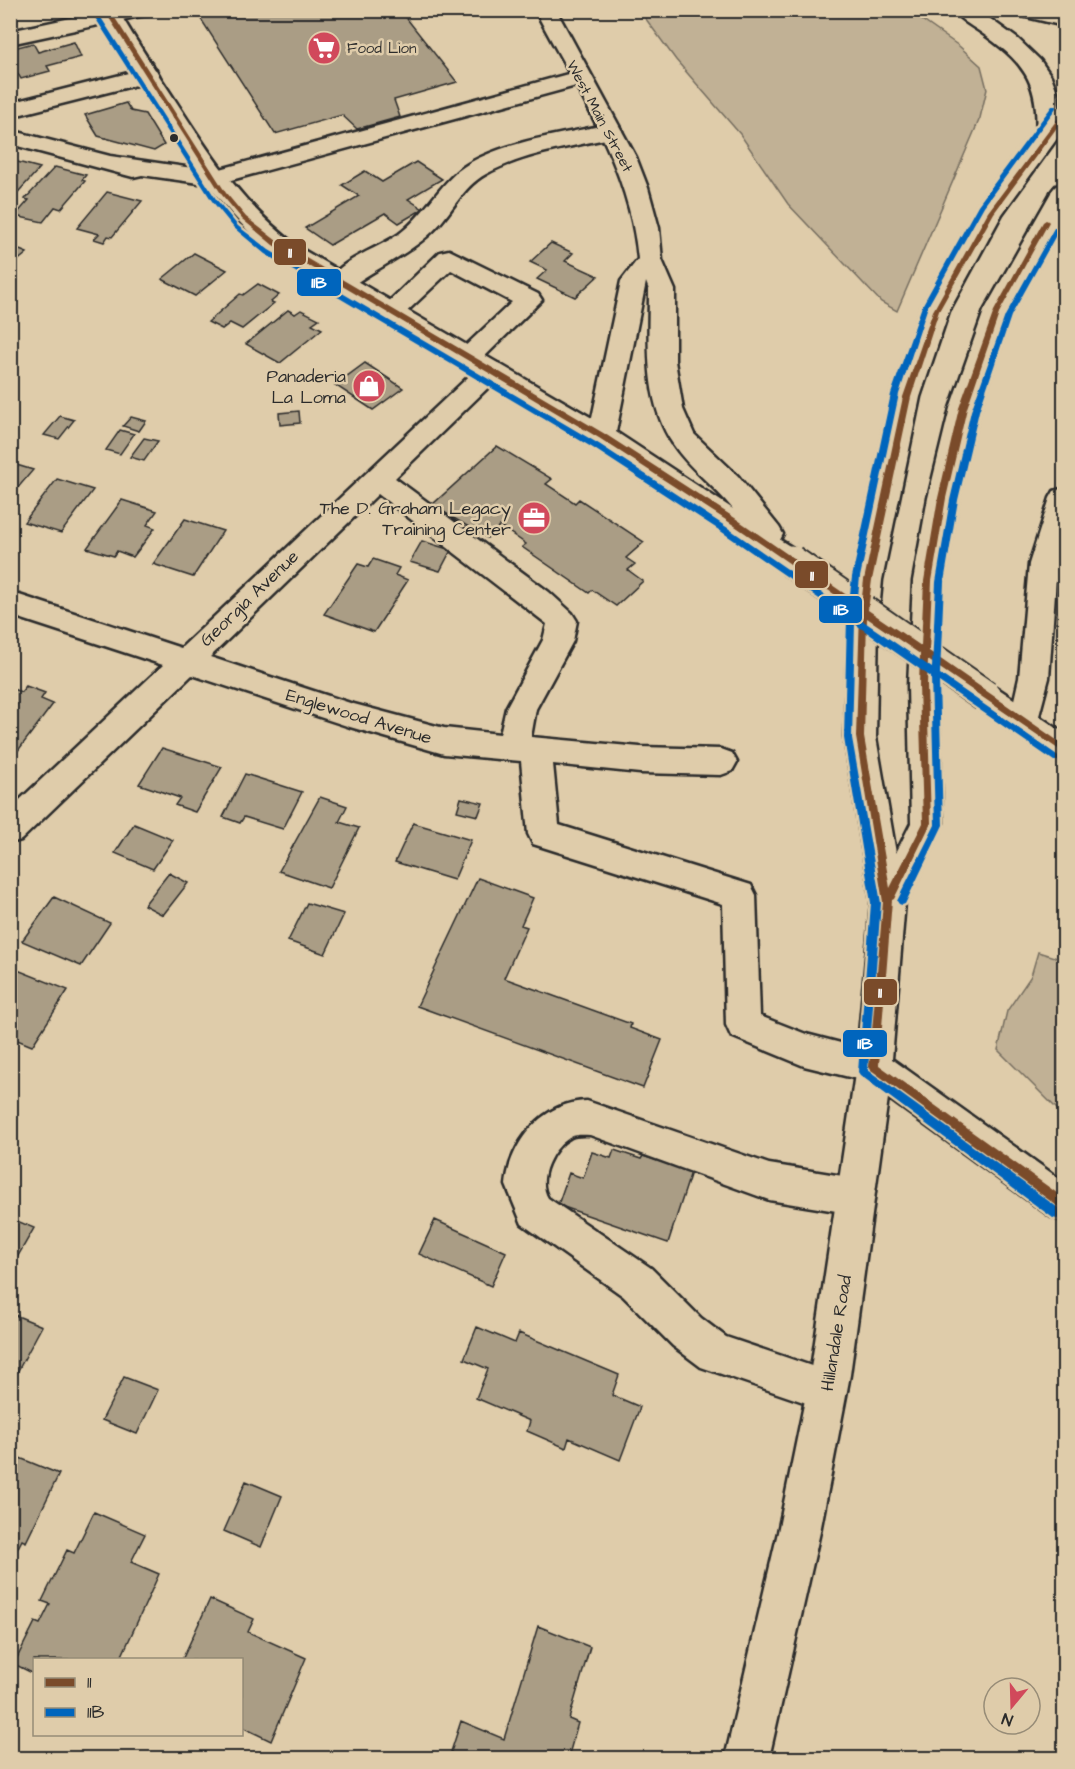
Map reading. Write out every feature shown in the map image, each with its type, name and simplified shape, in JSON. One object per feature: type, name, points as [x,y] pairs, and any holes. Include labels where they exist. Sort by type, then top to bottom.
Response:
[{"type":"main road","points":[[10,38],[109,13],[140,10]]},
{"type":"main road","name":"West Main Street","points":[[545,10],[579,78],[624,157],[636,188],[647,228],[650,260],[662,291],[662,361],[670,409],[683,439],[728,483],[791,561]]},
{"type":"main road","points":[[963,10],[1011,44],[1029,62],[1043,83],[1049,113],[1048,135]]},
{"type":"main road","points":[[1026,10],[1065,20]]},
{"type":"main road","points":[[109,13],[217,183],[244,218],[275,243],[602,436],[791,561],[1065,749]]},
{"type":"main road","points":[[10,110],[148,75]]},
{"type":"main road","points":[[10,137],[112,163],[186,187],[217,183],[579,78]]},
{"type":"main road","points":[[40,104],[54,148]]},
{"type":"main road","name":"Hillandale Road","points":[[747,1758],[799,1532],[828,1390],[874,1067],[888,902],[860,737],[863,621],[868,580],[907,397],[936,311],[992,212],[1065,114]]},
{"type":"main road","points":[[340,282],[423,227],[456,184],[474,171],[528,149],[610,131]]},
{"type":"main road","name":"Hillandale Road","points":[[888,902],[927,823],[923,686],[928,581],[942,498],[963,408],[997,311],[1064,192]]},
{"type":"main road","name":"Georgia Avenue","points":[[10,830],[375,478],[480,363],[529,300],[448,258],[391,312]]},
{"type":"main road","points":[[602,436],[634,281],[650,260]]},
{"type":"main road","points":[[375,478],[436,521],[497,570],[540,598],[562,621],[558,641],[521,708],[524,750],[544,834],[739,895],[743,1025],[804,1050],[874,1067],[1065,1204]]},
{"type":"main road","points":[[1024,722],[1052,600],[1043,564],[1065,498]]},
{"type":"main road","name":"Englewood Avenue","points":[[10,603],[350,715],[434,738],[524,750],[640,760],[721,762]]},
{"type":"main road","points":[[828,1390],[715,1353],[687,1332],[637,1282],[535,1211],[527,1198],[524,1184],[528,1167],[539,1145],[565,1120],[590,1118],[769,1182],[855,1196]]},
{"type":"shaded area","points":[[640,11],[909,11],[959,46],[981,66],[987,89],[980,118],[897,311],[881,302],[788,204],[740,134],[676,60]]},
{"type":"shaded area","points":[[1038,952],[1064,960],[1064,1116],[998,1050],[1007,1011],[1031,976]]},
{"type":"building","name":"Food Lion","points":[[205,10],[400,10],[457,82],[394,100],[400,117],[357,129],[342,115],[275,134],[197,13]]},
{"type":"building","points":[[74,42],[81,57],[47,66],[50,71],[21,79],[10,61],[10,49],[33,43],[38,52]]},
{"type":"building","points":[[126,103],[131,111],[145,114],[164,145],[154,151],[98,136],[85,115]]},
{"type":"building","points":[[10,160],[40,168],[10,201]]},
{"type":"building","points":[[416,162],[442,179],[408,199],[423,209],[399,223],[385,213],[330,245],[305,228],[359,196],[342,185],[365,171],[382,182]]},
{"type":"building","points":[[55,167],[86,175],[82,180],[85,181],[61,209],[55,207],[43,222],[15,216],[29,200],[25,199]]},
{"type":"building","points":[[107,192],[142,201],[112,237],[108,236],[104,242],[94,239],[99,234],[77,228]]},
{"type":"building","points":[[551,243],[573,253],[565,261],[598,276],[575,297],[537,279],[547,270],[530,262]]},
{"type":"building","points":[[10,246],[27,253],[10,267]]},
{"type":"building","points":[[194,253],[227,270],[195,296],[162,279]]},
{"type":"building","points":[[258,284],[279,295],[271,302],[274,303],[242,329],[230,323],[222,329],[208,322],[240,294],[243,295]]},
{"type":"building","points":[[288,310],[295,314],[301,310],[319,319],[312,324],[322,329],[280,363],[246,344]]},
{"type":"building","name":"Panaderia La Loma","points":[[365,363],[403,388],[373,410],[335,385]]},
{"type":"building","points":[[299,411],[300,423],[280,425],[279,413]]},
{"type":"building","points":[[60,416],[74,420],[59,439],[44,435]]},
{"type":"building","points":[[131,417],[146,421],[139,431],[123,426]]},
{"type":"building","points":[[120,430],[134,434],[120,454],[106,450]]},
{"type":"building","points":[[144,438],[158,441],[144,461],[130,457]]},
{"type":"building","points":[[497,446],[552,479],[546,484],[575,503],[579,499],[644,542],[626,558],[635,564],[628,570],[643,581],[616,606],[592,590],[589,593],[522,547],[526,544],[500,526],[487,538],[432,505]]},
{"type":"building","points":[[10,463],[33,470],[10,497]]},
{"type":"building","points":[[57,479],[93,490],[61,533],[24,522]]},
{"type":"building","points":[[122,500],[157,511],[147,525],[155,528],[133,557],[117,551],[114,556],[87,548]]},
{"type":"building","points":[[185,519],[223,531],[193,577],[153,564]]},
{"type":"building","points":[[422,541],[451,550],[440,571],[410,562]]},
{"type":"building","points":[[373,559],[399,568],[395,575],[408,580],[374,632],[324,614],[358,564],[368,567]]},
{"type":"building","points":[[26,686],[45,693],[41,699],[53,704],[14,756],[10,755],[10,688],[21,692]]},
{"type":"building","points":[[162,748],[222,767],[195,812],[175,805],[180,798],[139,784]]},
{"type":"building","points":[[245,774],[302,792],[283,829],[244,817],[240,823],[223,817]]},
{"type":"building","points":[[320,797],[347,806],[339,822],[359,828],[329,888],[279,871]]},
{"type":"building","points":[[461,798],[483,803],[478,816],[457,811]]},
{"type":"building","points":[[413,823],[471,840],[454,880],[395,862]]},
{"type":"building","points":[[134,824],[173,840],[153,869],[115,853]]},
{"type":"building","points":[[169,873],[188,883],[163,915],[144,905]]},
{"type":"building","points":[[478,878],[533,898],[521,925],[527,927],[504,978],[631,1024],[630,1028],[662,1040],[643,1088],[417,1006]]},
{"type":"building","points":[[54,897],[110,923],[81,966],[22,941]]},
{"type":"building","points":[[307,903],[344,914],[325,954],[288,941]]},
{"type":"building","points":[[10,967],[68,990],[32,1046],[10,1037]]},
{"type":"building","points":[[614,1150],[641,1159],[643,1156],[691,1172],[668,1243],[558,1205],[569,1173],[583,1178],[592,1152],[611,1158]]},
{"type":"building","points":[[10,1218],[34,1228],[15,1261],[10,1259]]},
{"type":"building","points":[[435,1220],[506,1252],[491,1286],[419,1254]]},
{"type":"building","points":[[10,1313],[42,1326],[14,1378],[10,1377]]},
{"type":"building","points":[[477,1327],[515,1343],[519,1333],[619,1375],[612,1395],[640,1407],[620,1460],[569,1438],[566,1448],[527,1431],[530,1421],[476,1398],[488,1369],[464,1359]]},
{"type":"building","points":[[124,1377],[158,1390],[137,1434],[102,1420]]},
{"type":"building","points":[[10,1454],[59,1474],[26,1542],[22,1540],[10,1563]]},
{"type":"building","points":[[246,1481],[282,1496],[261,1547],[224,1531]]},
{"type":"building","points":[[94,1512],[145,1534],[131,1562],[159,1574],[121,1658],[33,1658],[33,1674],[14,1664],[35,1622],[40,1624],[50,1604],[42,1601],[67,1550],[74,1553]]},
{"type":"building","points":[[210,1599],[254,1619],[248,1632],[306,1658],[271,1741],[243,1727],[243,1658],[183,1658]]},
{"type":"building","points":[[538,1626],[590,1647],[569,1719],[578,1723],[568,1758],[449,1758],[461,1721],[504,1739]]},
{"type":"transit line","name":"11","points":[[107,10],[224,194],[244,218],[275,243],[602,436],[732,520],[1064,749]]},
{"type":"transit line","name":"11B","points":[[97,16],[214,200],[236,227],[267,252],[596,446],[725,530],[1057,759]]},
{"type":"transit line","name":"11B","points":[[1054,107],[981,205],[925,306],[895,394],[856,577],[851,621],[848,738],[876,903],[863,1072],[1057,1214]]},
{"type":"transit line","name":"11","points":[[1064,114],[991,212],[936,311],[907,397],[868,580],[863,621],[860,737],[888,902],[874,1067],[1064,1204]]},
{"type":"transit line","name":"11","points":[[891,896],[927,823],[923,685],[928,581],[942,498],[963,408],[997,311],[1046,222]]},
{"type":"transit line","name":"11B","points":[[902,901],[939,825],[935,685],[940,582],[954,500],[975,411],[1008,316],[1057,228]]},
{"type":"place","name":"Food Lion","points":[[324,48]]},
{"type":"place","name":"Panaderia La Loma","points":[[369,386]]},
{"type":"place","name":"The D. Graham Legacy Training Center","points":[[534,518]]}]
